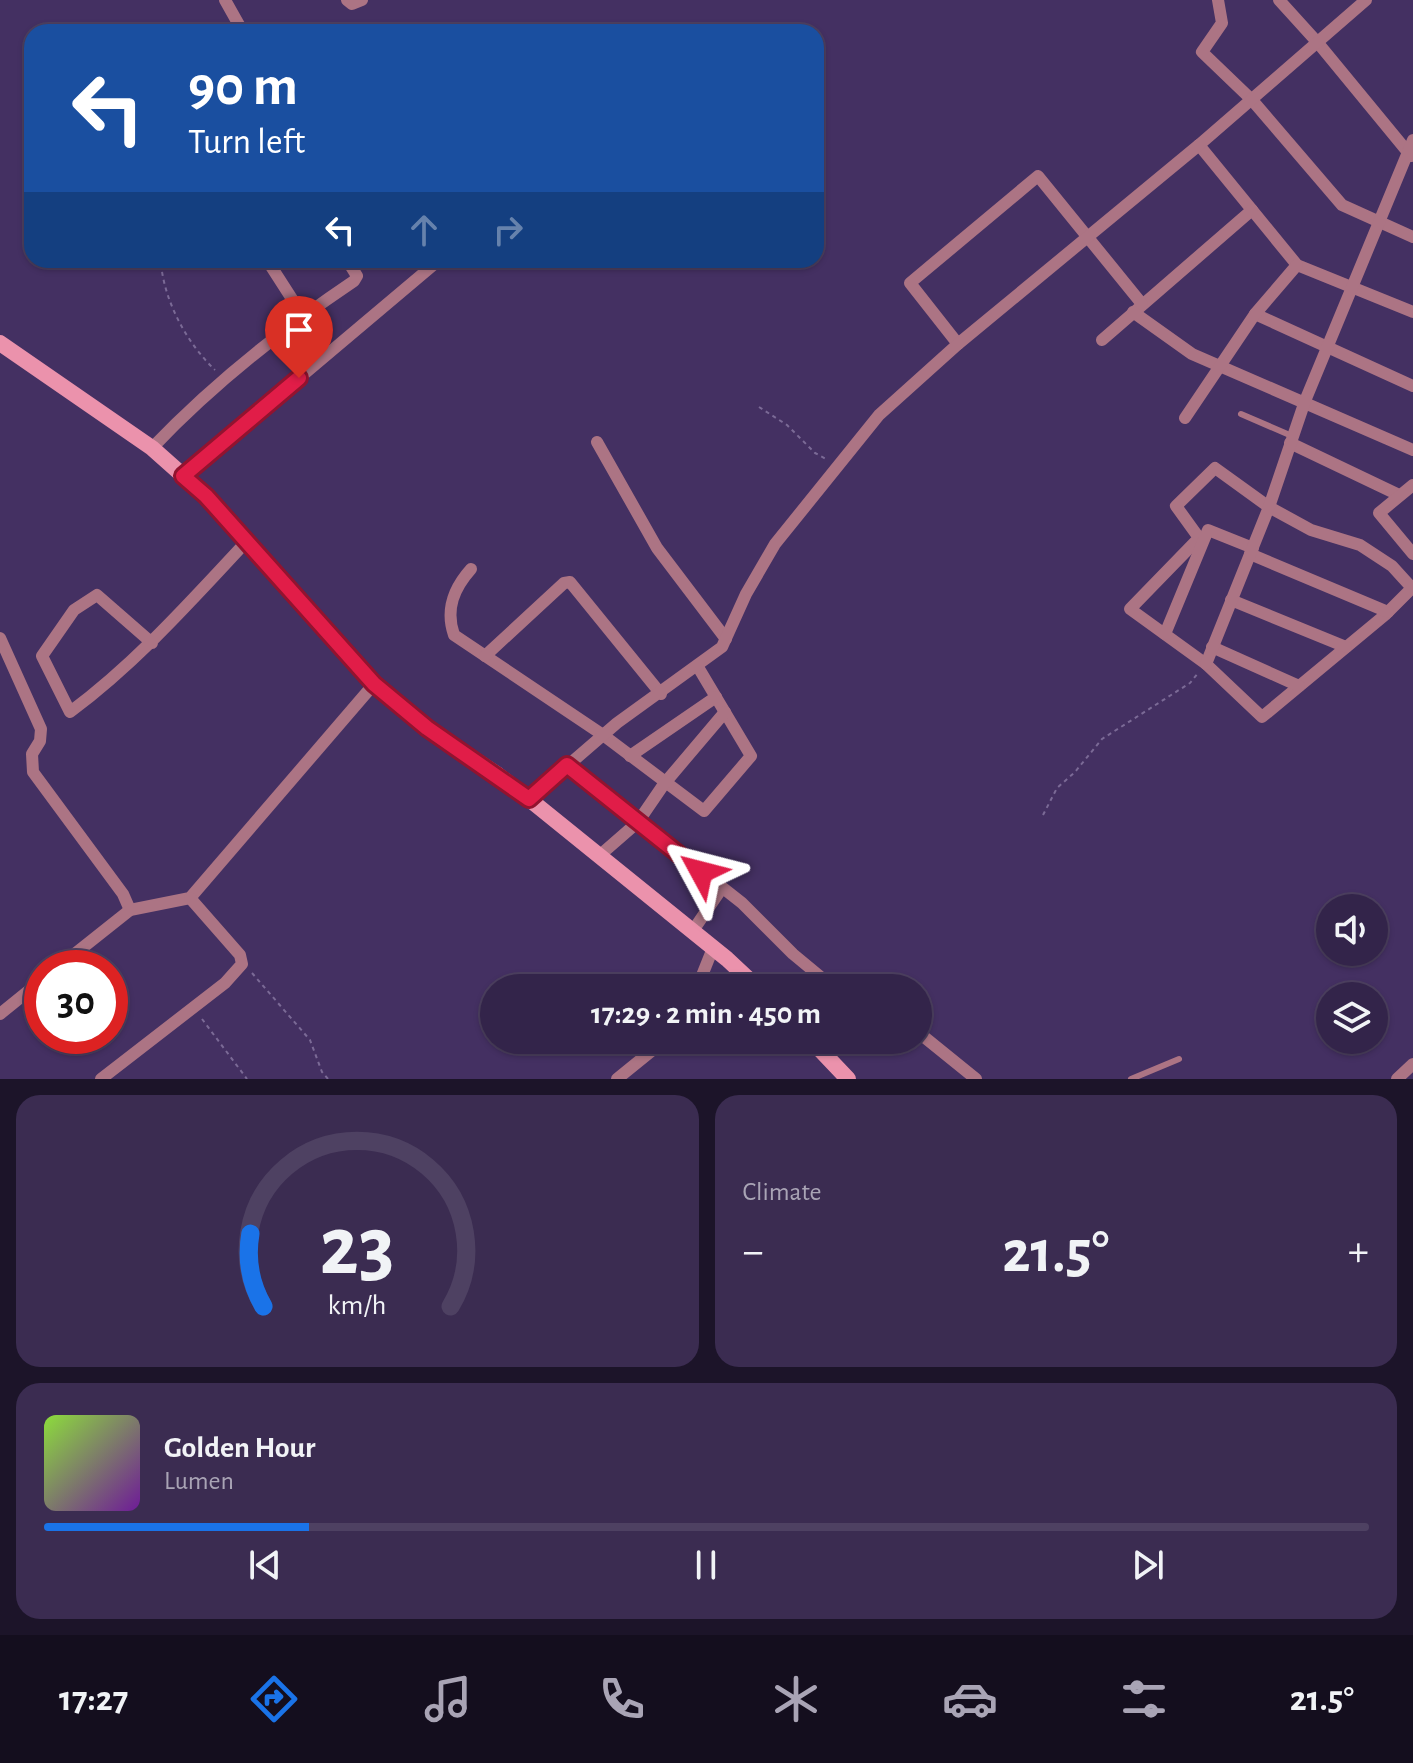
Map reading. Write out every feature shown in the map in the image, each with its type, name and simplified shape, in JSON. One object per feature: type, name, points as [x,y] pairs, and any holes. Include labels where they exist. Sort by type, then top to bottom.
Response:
[{"type":"street","points":[[225,0],[238,24]]},
{"type":"street","points":[[347,0],[352,4],[362,0]]},
{"type":"street","points":[[1218,0],[1222,23],[1202,52],[1252,100],[1342,205],[1413,237]]},
{"type":"street","points":[[1279,0],[1410,155]]},
{"type":"street","points":[[529,799],[603,735],[722,647],[746,594],[775,544],[879,415],[958,344],[1199,145],[1366,0]]},
{"type":"street","points":[[1206,664],[1269,507],[1305,401],[1410,155],[1413,140]]},
{"type":"street","points":[[1199,145],[1297,265],[1413,312]]},
{"type":"street","points":[[958,344],[910,283],[1038,176],[1089,236],[1137,308],[1192,354],[1413,450]]},
{"type":"street","points":[[1102,340],[1252,210]]},
{"type":"street","points":[[1185,418],[1255,314],[1297,265]]},
{"type":"street","points":[[272,268],[303,316]]},
{"type":"street","points":[[152,448],[195,403],[303,316],[354,281],[357,276],[352,268]]},
{"type":"street","points":[[183,476],[430,268]]},
{"type":"street","points":[[1255,314],[1326,349],[1413,386]]},
{"type":"street","points":[[0,343],[152,448],[247,541],[374,684],[427,728],[529,799],[742,974]]},
{"type":"street","points":[[1291,439],[1399,495]]},
{"type":"street","points":[[597,442],[657,548],[726,639]]},
{"type":"street","points":[[1201,540],[1176,506],[1215,468],[1269,507],[1311,530],[1360,545],[1392,566],[1412,588],[1388,612],[1262,717],[1206,664],[1130,609],[1201,540],[1208,530],[1388,612]]},
{"type":"street","points":[[1413,485],[1379,513],[1413,554]]},
{"type":"street","points":[[1165,634],[1201,540]]},
{"type":"street","points":[[152,643],[97,595],[74,610],[42,656],[70,712],[112,680],[152,643],[247,541]]},
{"type":"street","points":[[471,569],[455,587],[452,596],[454,635],[603,735],[664,784],[704,811],[751,756],[698,667]]},
{"type":"street","points":[[485,656],[564,583],[570,582],[661,694]]},
{"type":"street","points":[[1231,600],[1346,647]]},
{"type":"street","points":[[0,638],[41,729],[40,741],[32,754],[33,772],[123,894],[130,910]]},
{"type":"street","points":[[1212,647],[1299,686]]},
{"type":"street","points":[[80,950],[130,910],[190,898],[374,684]]},
{"type":"street","points":[[630,756],[716,697]]},
{"type":"street","points":[[599,856],[638,822],[664,784],[725,712]]},
{"type":"street","points":[[567,765],[742,903],[817,974]]},
{"type":"street","points":[[692,932],[722,888]]},
{"type":"street","points":[[101,1079],[225,983],[242,964],[240,955],[190,898]]},
{"type":"street","points":[[703,974],[713,948]]},
{"type":"street","points":[[0,1014],[24,995]]},
{"type":"street","points":[[932,1043],[976,1079]]},
{"type":"street","points":[[617,1079],[648,1054]]},
{"type":"street","points":[[824,1054],[848,1079]]},
{"type":"street","points":[[1397,1079],[1413,1064]]},
{"type":"lane","points":[[1241,414],[1291,439]]},
{"type":"lane","points":[[1131,1079],[1179,1059]]},
{"type":"path","points":[[162,268],[169,299],[191,342],[224,380]]},
{"type":"path","points":[[759,407],[787,425],[815,453],[837,465]]},
{"type":"path","points":[[1043,815],[1057,788],[1075,772],[1102,739],[1190,683],[1206,664]]},
{"type":"path","points":[[242,964],[310,1040],[322,1072],[328,1079]]},
{"type":"path","points":[[194,1007],[247,1079]]},
{"type":"route","points":[[299,378],[183,476],[206,496],[374,684],[427,728],[529,799],[567,765],[701,872]]}]
